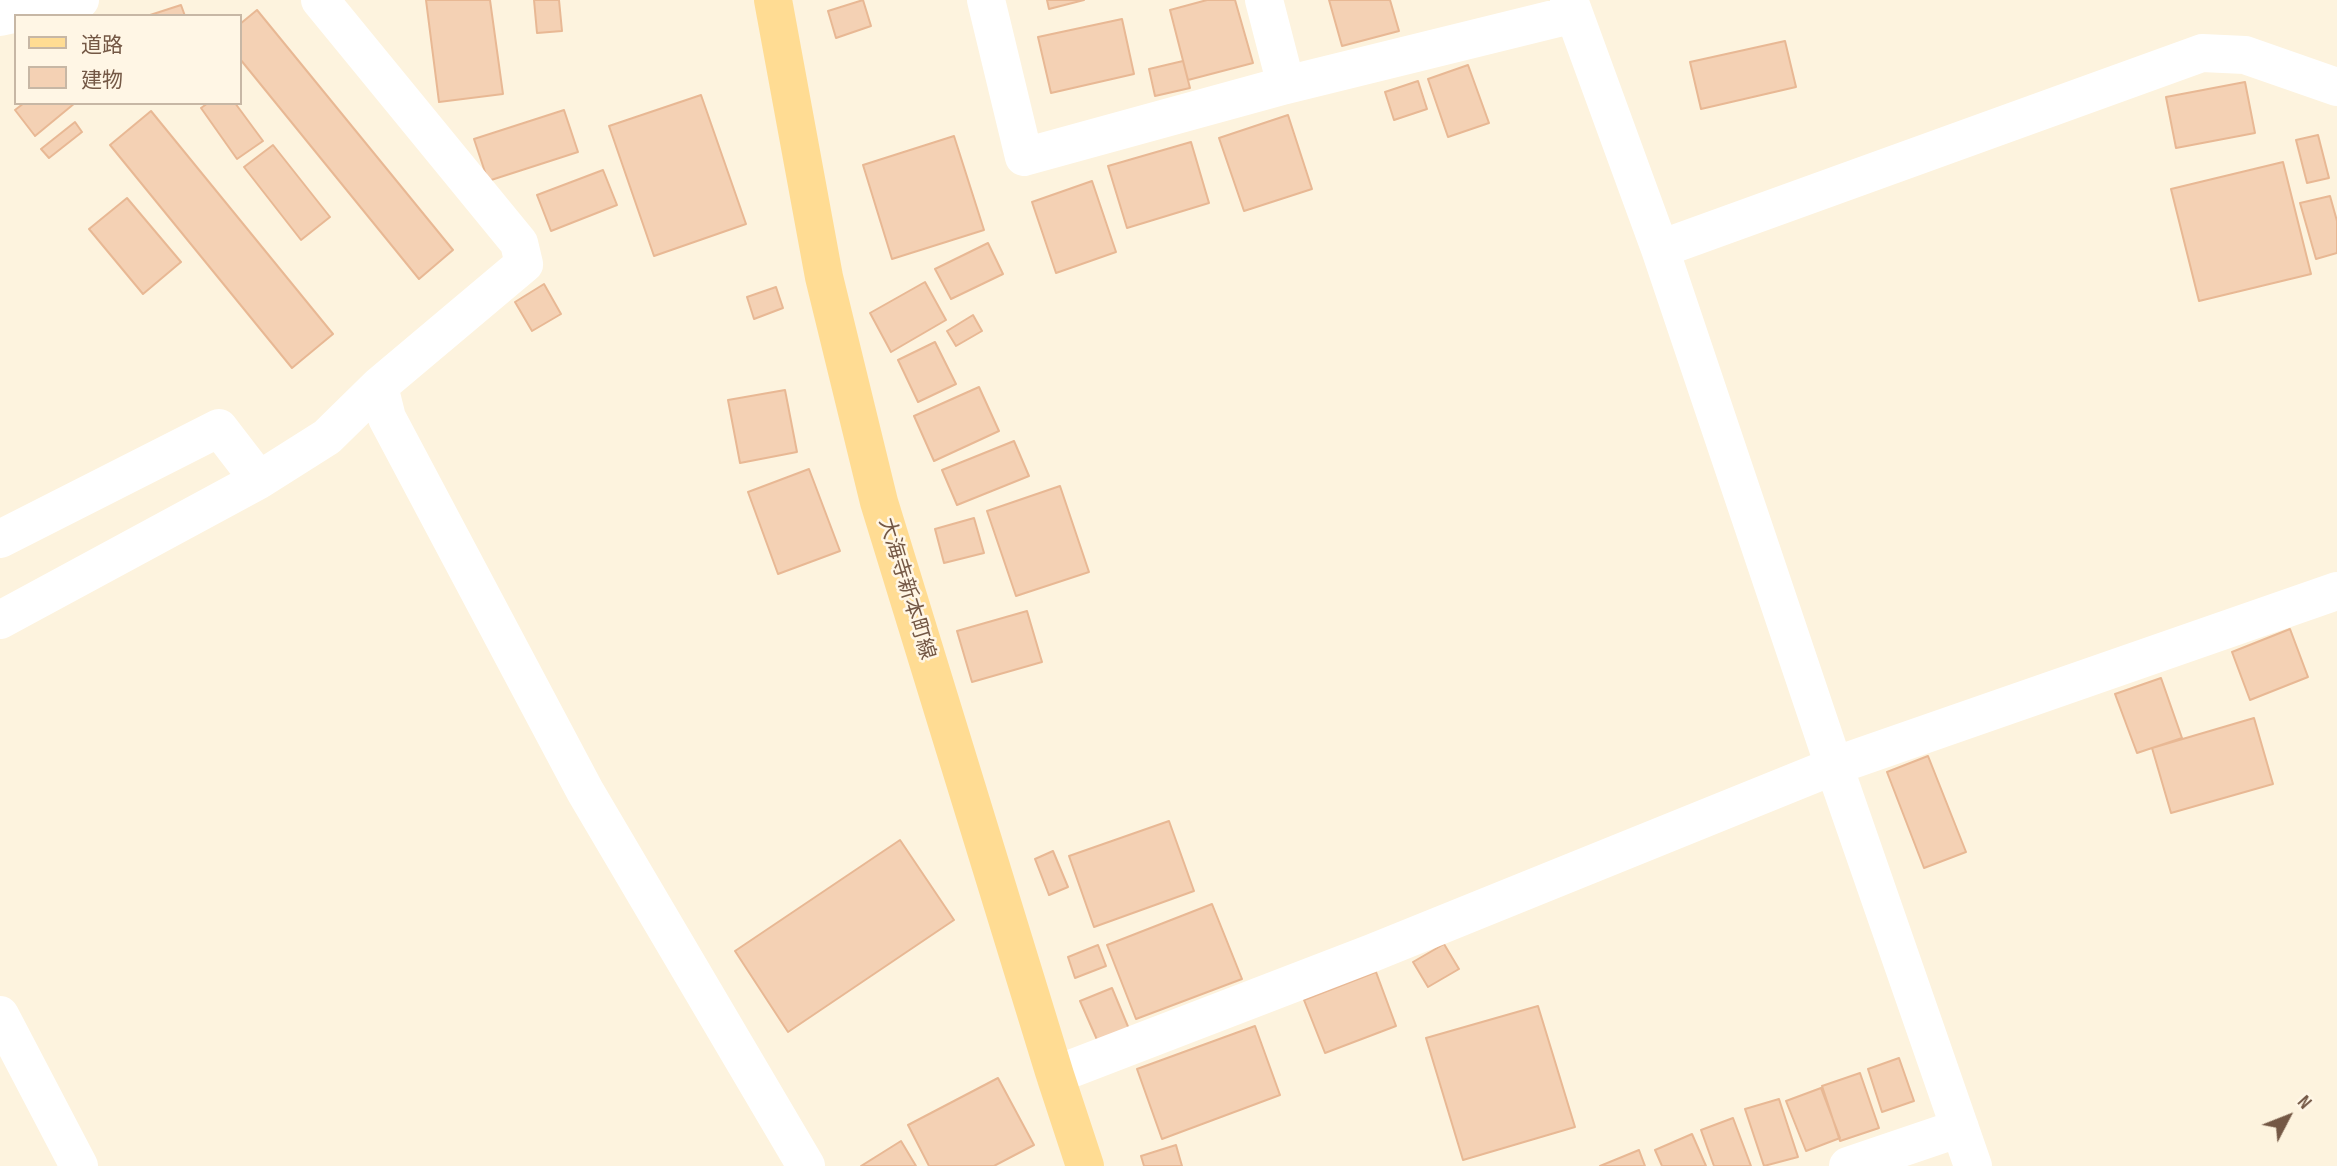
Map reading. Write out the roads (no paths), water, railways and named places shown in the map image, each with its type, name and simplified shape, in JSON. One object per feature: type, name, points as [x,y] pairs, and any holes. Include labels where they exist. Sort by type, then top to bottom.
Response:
[{"type":"main road","name":"大海寺新本町線","points":[[773,0],[824,277],[879,502],[1085,1166]]},
{"type":"street","points":[[0,17],[79,0]]},
{"type":"street","points":[[0,620],[259,480],[327,437],[379,386],[524,264],[519,243],[320,0]]},
{"type":"street","points":[[986,0],[1024,157],[1572,7],[1660,249],[1834,766],[1973,1166]]},
{"type":"street","points":[[1264,0],[1286,85]]},
{"type":"street","points":[[1660,249],[2202,53],[2245,55],[2337,87]]},
{"type":"street","points":[[379,386],[387,418],[585,791],[806,1166]]},
{"type":"street","points":[[0,539],[219,428],[259,480]]},
{"type":"street","points":[[1055,1076],[1359,958],[1834,766],[2337,591]]},
{"type":"street","points":[[0,1015],[79,1166]]},
{"type":"street","points":[[1848,1166],[1960,1128]]}]
